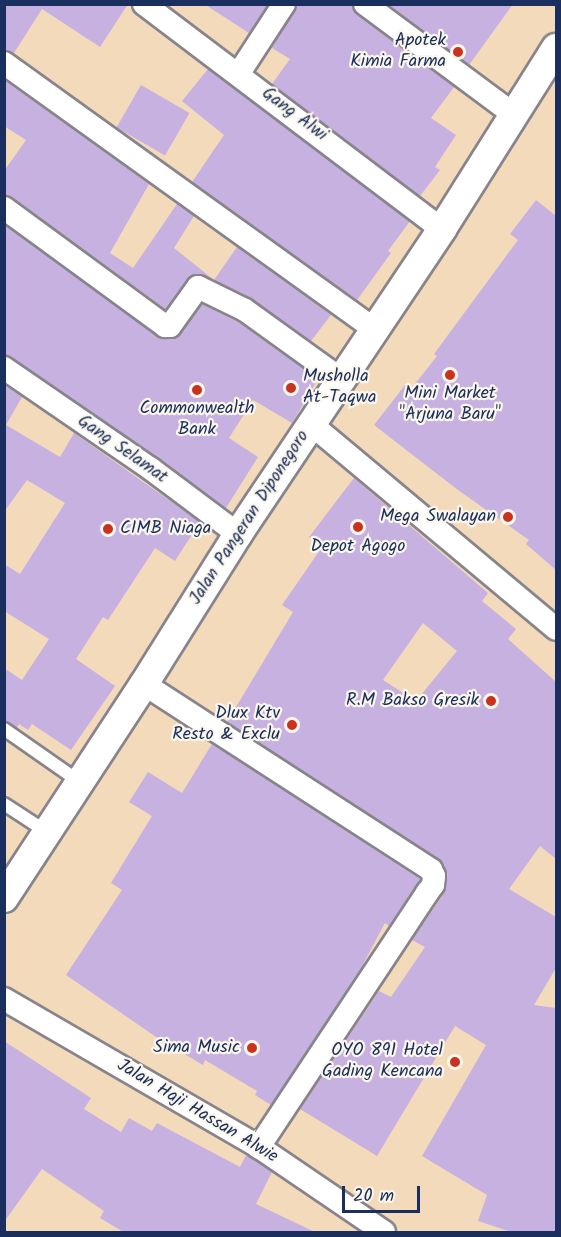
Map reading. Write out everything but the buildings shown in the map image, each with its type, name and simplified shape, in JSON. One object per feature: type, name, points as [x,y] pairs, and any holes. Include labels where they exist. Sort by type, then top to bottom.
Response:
[{"type":"street","name":"Gang Alwi","points":[[144,4],[239,73],[442,229]]},
{"type":"street","points":[[239,73],[284,4]]},
{"type":"street","points":[[365,4],[513,114]]},
{"type":"street","name":"Jalan Pangeran Diponegoro","points":[[9,881],[47,832],[80,782],[238,534],[442,229],[556,48]]},
{"type":"street","points":[[4,63],[374,329]]},
{"type":"street","points":[[4,207],[165,326],[170,326],[198,287],[245,310],[342,380]]},
{"type":"street","name":"Gang Selamat","points":[[4,368],[151,470],[238,534]]},
{"type":"street","points":[[311,424],[556,629]]},
{"type":"street","points":[[144,684],[430,870],[434,876],[433,885],[259,1147]]},
{"type":"street","name":"Jalan Haji Hassan Alwie","points":[[4,999],[259,1147],[384,1233]]},
{"type":"lane","points":[[4,729],[80,782]]},
{"type":"lane","points":[[4,804],[47,832]]},
{"type":"place","name":"Apotek Kimia Farma","points":[[458,52]]},
{"type":"place","name":"Mini Market \"Arjuna Baru\"","points":[[450,375]]},
{"type":"place","name":"Musholla At-Taqwa","points":[[291,388]]},
{"type":"place","name":"Commonwealth Bank","points":[[197,390]]},
{"type":"place","name":"Mega Swalayan","points":[[508,517]]},
{"type":"place","name":"Depot Agogo","points":[[358,527]]},
{"type":"place","name":"CIMB Niaga","points":[[108,529]]},
{"type":"place","name":"R.M Bakso Gresik","points":[[491,701]]},
{"type":"place","name":"Dlux Ktv Resto & Exclu","points":[[292,725]]},
{"type":"place","name":"Sima Music","points":[[252,1048]]},
{"type":"place","name":"OYO 891 Hotel Gading Kencana","points":[[455,1062]]}]
